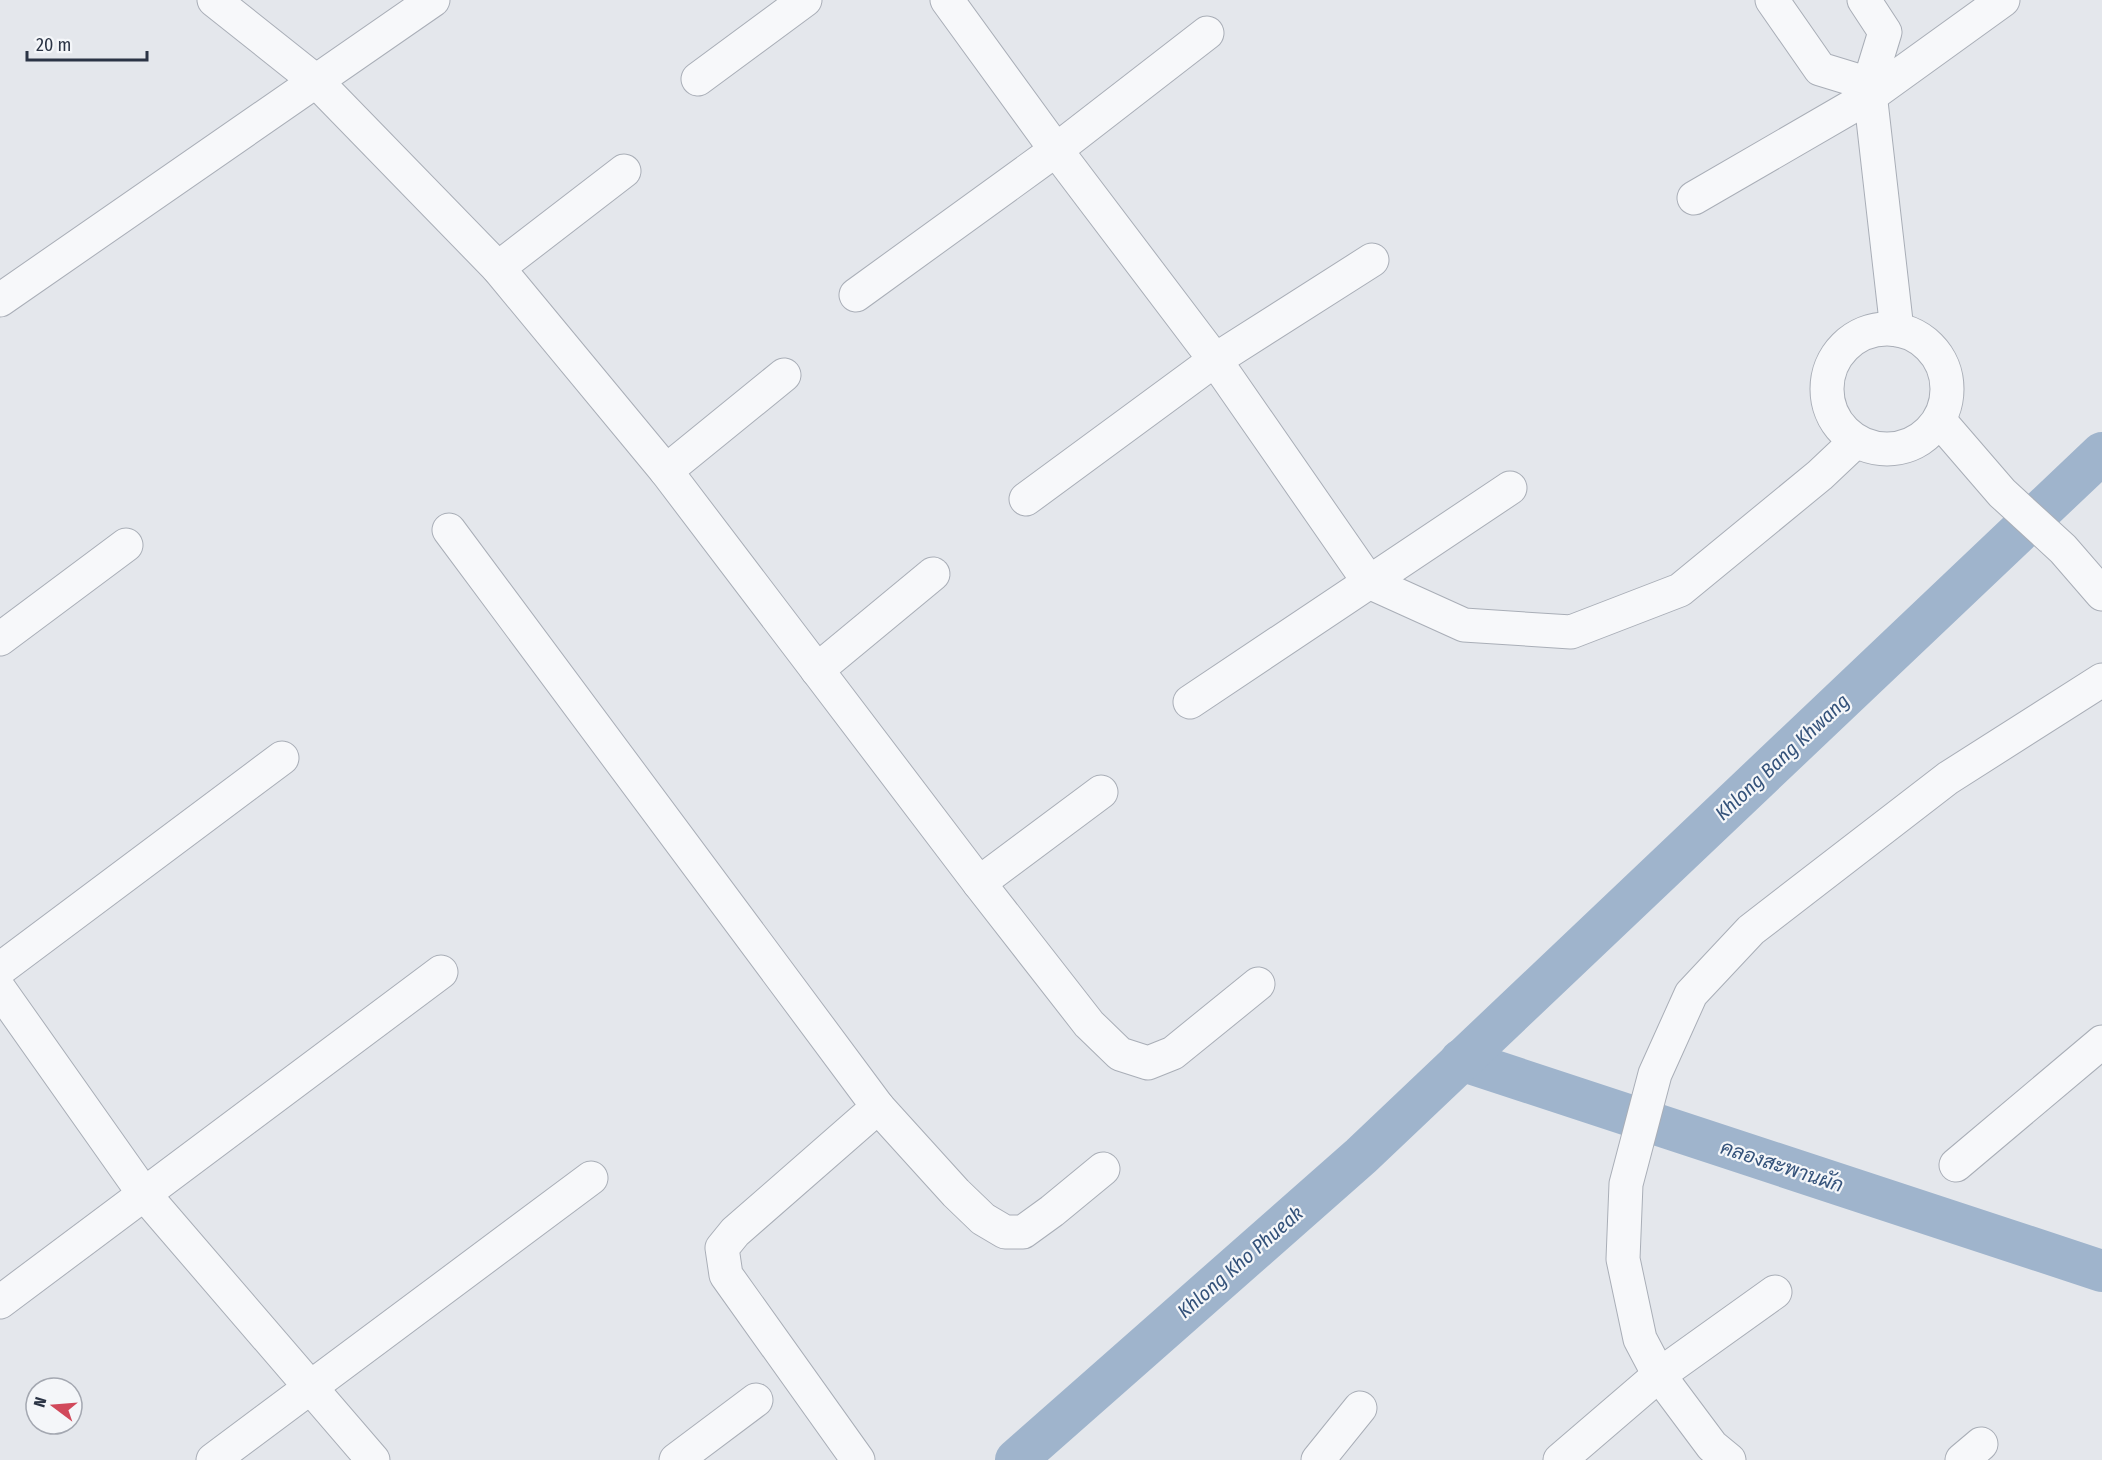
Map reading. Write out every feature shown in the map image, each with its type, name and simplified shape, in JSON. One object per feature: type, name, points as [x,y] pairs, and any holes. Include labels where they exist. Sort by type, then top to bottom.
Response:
[{"type":"street","points":[[214,0],[317,82],[498,268],[666,471],[979,884],[1089,1024],[1120,1054],[1148,1063],[1173,1053],[1258,984]]},
{"type":"street","points":[[0,300],[434,0]]},
{"type":"street","points":[[698,79],[805,0]]},
{"type":"street","points":[[947,0],[1056,150],[1215,360],[1369,582],[1464,626],[1571,632],[1680,590],[1820,475],[1856,441]]},
{"type":"street","points":[[1772,0],[1820,69],[1869,90]]},
{"type":"street","points":[[1864,0],[1885,32],[1869,90],[1897,330]]},
{"type":"street","points":[[1694,198],[1869,90],[2003,0]]},
{"type":"street","points":[[856,295],[1056,150],[1207,33]]},
{"type":"street","points":[[498,268],[624,171]]},
{"type":"street","points":[[1026,499],[1215,360],[1372,260]]},
{"type":"street","points":[[1876,330],[1897,330],[1915,335],[1931,348],[1942,363],[1947,383],[1947,402],[1939,420],[1927,435],[1911,445],[1893,450],[1874,448],[1856,441],[1841,428],[1831,410],[1827,389],[1831,369],[1841,351],[1856,338],[1876,330]]},
{"type":"street","points":[[666,471],[784,375]]},
{"type":"street","points":[[1939,420],[2002,493],[2063,549],[2102,594]]},
{"type":"street","points":[[1190,702],[1510,488]]},
{"type":"street","points":[[449,530],[878,1107],[983,1219],[1005,1232],[1023,1232],[1103,1169]]},
{"type":"street","points":[[0,639],[126,545]]},
{"type":"street","points":[[817,670],[933,574]]},
{"type":"street","points":[[1729,1460],[1712,1446],[1659,1375],[1641,1339],[1623,1259],[1626,1184],[1655,1074],[1691,994],[1751,930],[1948,778],[2102,680]]},
{"type":"street","points":[[0,969],[282,758]]},
{"type":"street","points":[[979,884],[1101,792]]},
{"type":"street","points":[[0,1302],[441,972]]},
{"type":"street","points":[[0,990],[144,1194],[373,1460]]},
{"type":"street","points":[[1956,1165],[2102,1042]]},
{"type":"street","points":[[858,1460],[726,1275],[722,1248],[735,1232],[878,1107]]},
{"type":"street","points":[[213,1460],[591,1178]]},
{"type":"street","points":[[1560,1460],[1659,1375],[1775,1292]]},
{"type":"street","points":[[676,1460],[756,1400]]},
{"type":"street","points":[[1318,1460],[1360,1408]]},
{"type":"waterway","name":"Khlong Bang Khwang","points":[[1016,1460],[1361,1156],[2102,453]]},
{"type":"waterway","name":"คลองสะพานผัก","points":[[1461,1060],[2102,1271]]},
{"type":"water label","name":"Khlong Kho Phueak","points":[[1240,1262]]}]
